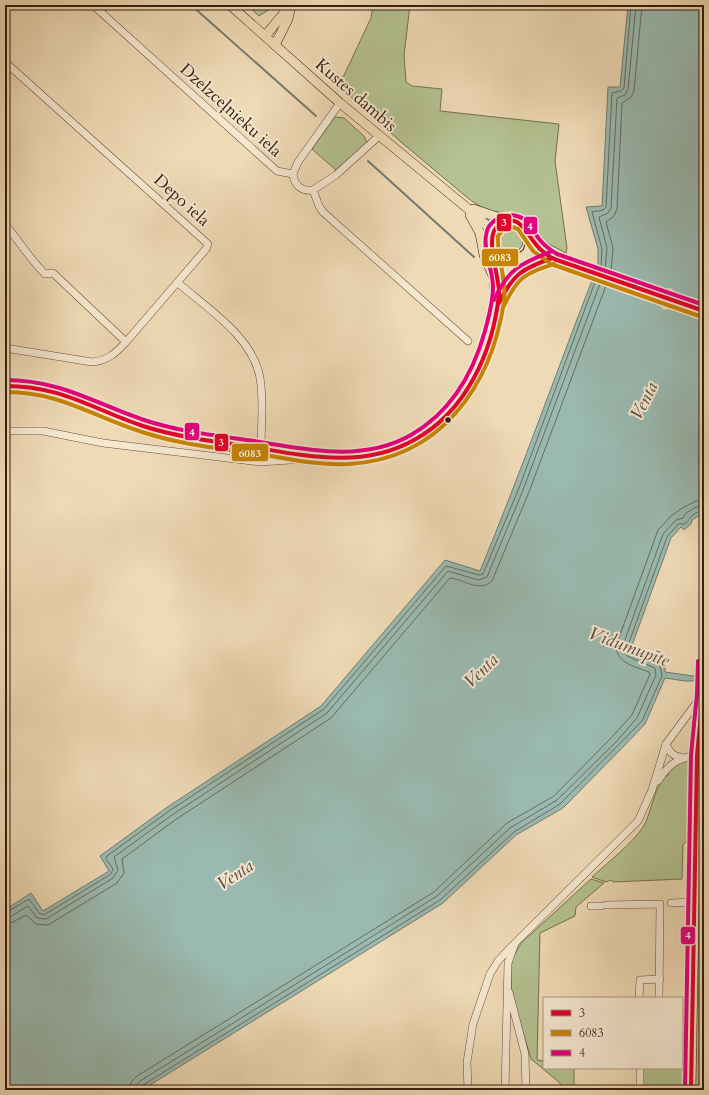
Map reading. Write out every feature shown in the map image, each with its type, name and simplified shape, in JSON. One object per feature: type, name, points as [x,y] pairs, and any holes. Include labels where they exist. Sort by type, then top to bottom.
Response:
[{"type":"highway","points":[[496,309],[499,280],[491,242],[494,230],[501,224],[509,221],[517,222],[524,226],[529,232],[531,247],[522,259]]},
{"type":"highway","points":[[531,239],[552,258]]},
{"type":"highway","points":[[491,242],[495,255],[502,260],[510,262],[522,259],[552,258],[704,310]]},
{"type":"highway","points":[[496,309],[512,277],[534,264],[552,258]]},
{"type":"highway","points":[[5,386],[22,386],[53,390],[157,430],[192,438],[323,458],[358,457],[388,451],[416,439],[442,420],[462,400],[477,374],[489,344],[496,309],[510,262]]},
{"type":"main road","name":"Kustes dambis","points":[[230,5],[340,103],[464,205]]},
{"type":"main road","points":[[265,36],[291,5]]},
{"type":"main road","points":[[275,45],[288,20],[291,5]]},
{"type":"main road","points":[[464,205],[485,214],[509,221]]},
{"type":"main road","points":[[464,205],[488,227],[491,242]]},
{"type":"main road","points":[[464,205],[476,223],[480,233],[484,255],[494,278],[496,309]]},
{"type":"main road","points":[[691,1090],[697,756],[704,662]]},
{"type":"street","name":"Dzelzceļnieku iela","points":[[93,5],[277,171],[293,174],[295,184],[299,188],[309,191],[313,190]]},
{"type":"street","name":"Depo iela","points":[[5,62],[208,244],[206,250],[178,283]]},
{"type":"street","points":[[293,174],[298,162],[340,103]]},
{"type":"street","points":[[379,136],[337,174],[313,190],[319,206],[323,212],[468,341]]},
{"type":"street","points":[[5,224],[16,236],[35,265],[45,274],[53,273],[126,342]]},
{"type":"street","points":[[5,348],[92,362],[104,361],[126,342],[178,283],[236,333],[250,348],[260,378],[261,449]]},
{"type":"street","points":[[5,431],[44,432],[102,442],[260,462],[323,458]]},
{"type":"street","points":[[652,790],[666,744],[703,690]]},
{"type":"street","points":[[468,1090],[467,1062],[469,1044],[482,995],[498,961],[638,821],[652,790],[664,770],[673,762],[682,758],[697,756],[704,739]]},
{"type":"street","points":[[666,744],[668,750],[674,756],[682,758]]},
{"type":"street","points":[[591,906],[694,902]]},
{"type":"street","points":[[659,997],[666,903]]},
{"type":"street","points":[[505,1090],[506,983],[508,963],[515,943]]},
{"type":"street","points":[[640,997],[640,980],[660,979]]},
{"type":"street","points":[[506,983],[525,1054],[526,1090]]},
{"type":"street","points":[[683,1016],[692,1016]]},
{"type":"street","points":[[640,1069],[640,1090]]},
{"type":"green space","points":[[247,5],[276,5],[259,16]]},
{"type":"green space","points":[[373,5],[410,5],[404,56],[406,82],[412,86],[442,89],[440,111],[559,124],[555,161],[567,248],[566,253],[541,240],[532,222],[522,215],[489,210],[469,199],[401,142],[339,86],[371,18]]},
{"type":"green space","points":[[335,117],[344,118],[364,136],[367,143],[336,170],[312,149]]},
{"type":"green space","points":[[511,229],[519,233],[523,241],[519,249],[511,253],[503,249],[499,241],[503,233]]},
{"type":"green space","points":[[685,760],[689,762],[691,772],[689,773],[688,839],[683,845],[682,879],[613,882],[611,880],[606,882],[592,877],[639,833],[646,822],[656,791],[668,775],[669,772],[667,773],[670,768]]},
{"type":"green space","points":[[704,792],[704,1090],[694,1090],[699,793]]},
{"type":"green space","points":[[591,879],[604,883],[576,907],[575,916],[540,933],[537,1060],[543,1061],[543,1069],[531,1059],[511,993],[511,966],[513,958],[521,943]]},
{"type":"green space","points":[[687,1021],[687,1058],[683,1060],[683,1022]]},
{"type":"green space","points":[[543,1069],[574,1069],[574,1090],[564,1090],[559,1082]]},
{"type":"green space","points":[[644,1069],[683,1069],[683,1090],[644,1090],[642,1073]]},
{"type":"water","points":[[628,5],[704,5],[704,516],[700,515],[692,520],[691,524],[684,530],[681,527],[671,538],[631,648],[665,663],[665,672],[693,676],[704,675],[704,681],[685,681],[665,678],[645,724],[563,808],[516,835],[443,903],[142,1090],[5,1090],[5,910],[31,893],[43,911],[109,871],[100,856],[166,808],[321,706],[445,560],[480,571],[511,495],[598,265],[598,249],[586,207],[602,206],[608,87],[620,87]]},
{"type":"pier","points":[[596,264],[666,289],[671,288],[675,292],[704,301],[704,322],[700,322],[697,319],[669,309],[664,310],[660,306],[589,281]]},
{"type":"waterway","points":[[191,5],[316,116]]},
{"type":"waterway","points":[[368,161],[474,257]]},
{"type":"transit line","name":"4","points":[[5,380],[25,381],[60,388],[144,420],[195,432],[309,450],[351,451],[371,449],[392,444],[411,435],[438,415],[449,403],[467,377],[480,347],[488,320],[492,298],[493,280],[485,242],[487,230],[493,222],[507,215],[521,217],[525,220],[541,241],[557,254],[704,305]]},
{"type":"transit line","name":"3","points":[[5,386],[25,387],[60,394],[143,426],[182,436],[288,453],[331,458],[373,455],[394,449],[414,440],[432,428],[448,414],[462,397],[474,378],[490,337],[496,316],[499,294],[499,286],[493,256],[492,237],[495,229],[500,224],[507,221],[517,222],[521,225],[538,247],[545,254],[554,259],[704,311]]},
{"type":"transit line","name":"6083","points":[[5,392],[25,393],[60,400],[142,432],[169,440],[197,445],[325,464],[349,464],[381,459],[410,449],[435,433],[456,413],[473,389],[487,362],[497,333],[504,302],[505,293],[498,236],[504,229],[512,227],[518,229],[533,251],[551,264],[702,317]]},
{"type":"transit line","name":"4","points":[[494,300],[504,282],[516,269],[530,260],[550,252]]},
{"type":"transit line","name":"3","points":[[499,303],[514,279],[526,269],[552,258]]},
{"type":"transit line","name":"6083","points":[[504,306],[518,282],[529,274],[554,264]]},
{"type":"transit line","name":"4","points":[[685,1090],[691,755],[697,694],[698,661]]},
{"type":"transit line","name":"3","points":[[691,1090],[697,755],[703,694],[704,661]]},
{"type":"water label","name":"Venta","points":[[644,401]]},
{"type":"water label","name":"Vidumupīte","points":[[629,647]]},
{"type":"water label","name":"Venta","points":[[481,671]]},
{"type":"water label","name":"Venta","points":[[235,875]]}]
